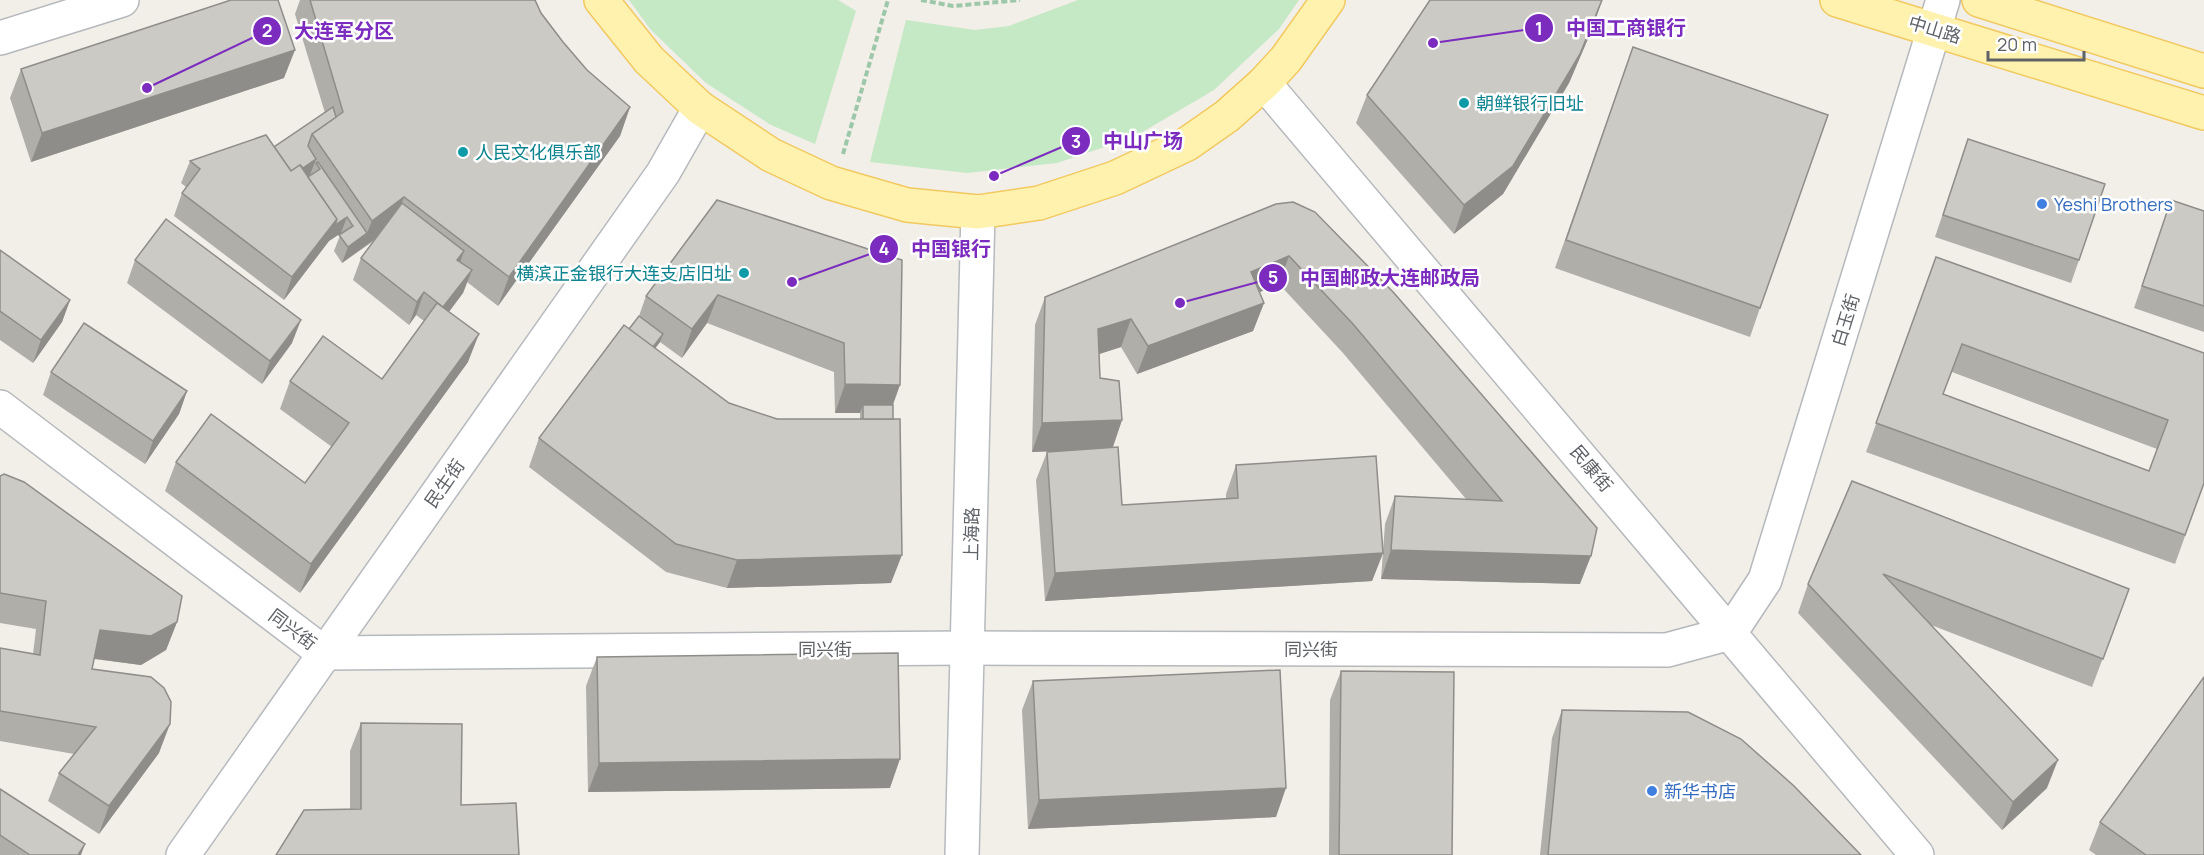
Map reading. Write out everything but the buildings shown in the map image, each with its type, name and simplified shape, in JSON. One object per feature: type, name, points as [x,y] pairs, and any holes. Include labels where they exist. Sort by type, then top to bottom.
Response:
[{"type":"main road","points":[[601,0],[649,60],[700,108],[771,155],[831,183],[907,205],[978,212],[1039,203],[1115,177],[1187,144],[1227,117],[1264,83],[1286,59],[1328,0]]},
{"type":"main road","name":"中山路","points":[[1837,0],[1939,15],[2204,113]]},
{"type":"main road","points":[[1979,0],[2204,71]]},
{"type":"street","points":[[0,38],[122,0]]},
{"type":"street","name":"白玉街","points":[[1730,633],[1765,580],[1939,15]]},
{"type":"street","name":"民康街","points":[[1264,83],[1917,855]]},
{"type":"street","name":"民生街","points":[[183,855],[663,173],[700,108]]},
{"type":"street","name":"上海路","points":[[962,855],[978,212]]},
{"type":"street","name":"同兴街","points":[[0,407],[324,653],[968,648],[1667,650],[1730,633]]},
{"type":"path","points":[[842,155],[888,0]]},
{"type":"path","points":[[921,0],[954,6],[1020,0]]},
{"type":"green space","points":[[629,0],[838,0],[856,11],[815,144],[771,125],[706,83],[651,30]]},
{"type":"green space","points":[[1078,0],[1299,0],[1279,29],[1214,90],[1134,137],[1057,163],[967,173],[870,162],[906,20],[975,30],[1009,26]]},
{"type":"place","name":"中国工商银行","points":[[1433,43]]},
{"type":"place","name":"大连军分区","points":[[147,88]]},
{"type":"place","name":"朝鲜银行旧址","points":[[1464,103]]},
{"type":"place","name":"人民文化俱乐部","points":[[463,152]]},
{"type":"place","name":"中山广场","points":[[994,176]]},
{"type":"place","name":"Yeshi Brothers","points":[[2042,204]]},
{"type":"place","name":"横滨正金银行大连支店旧址","points":[[744,273]]},
{"type":"place","name":"中国银行","points":[[792,282]]},
{"type":"place","name":"中国邮政大连邮政局","points":[[1180,303]]},
{"type":"place","name":"新华书店","points":[[1652,791]]}]
